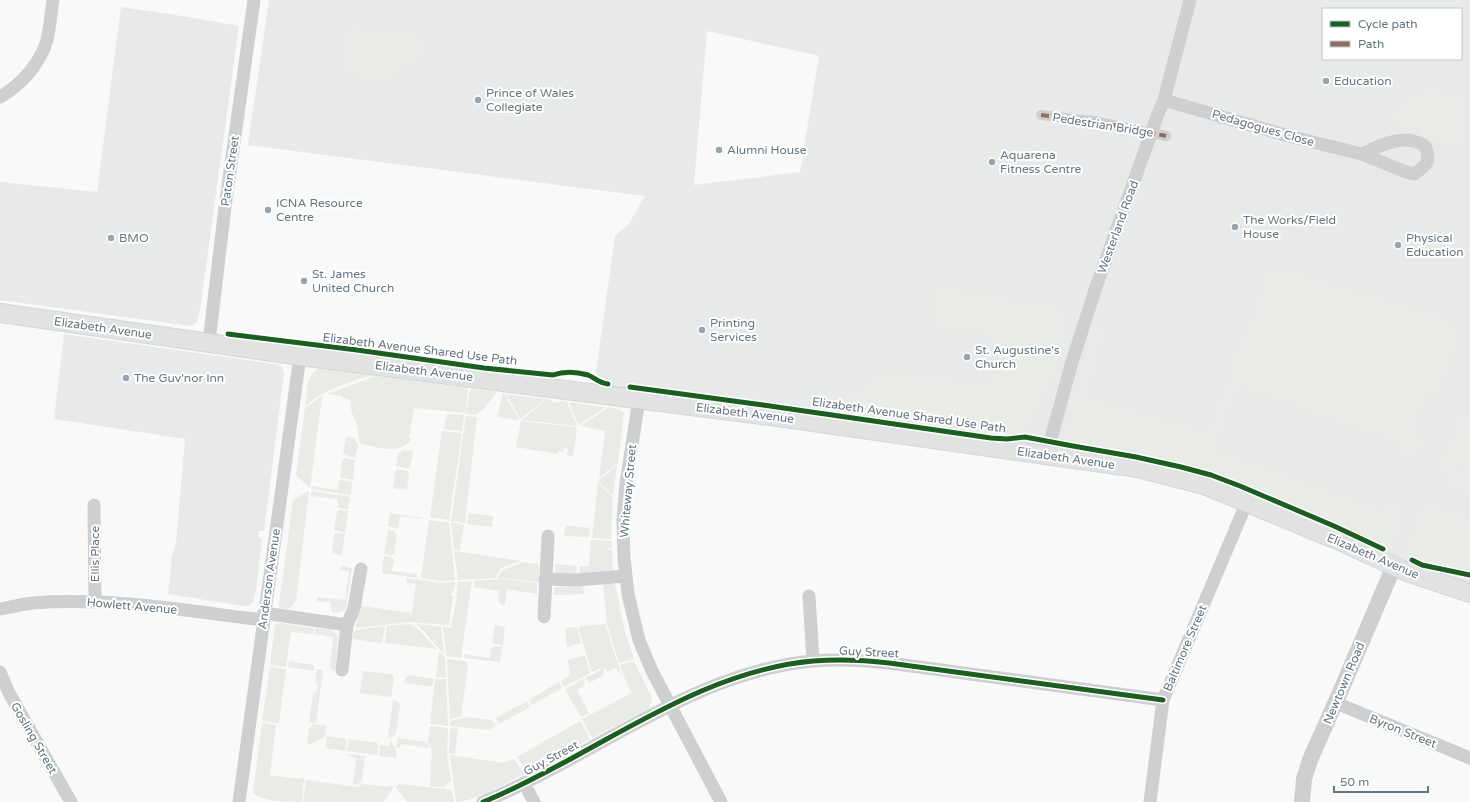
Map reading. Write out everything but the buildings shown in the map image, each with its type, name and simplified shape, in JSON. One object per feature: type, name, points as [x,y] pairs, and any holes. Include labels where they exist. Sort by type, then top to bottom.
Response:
[{"type":"main road","name":"Elizabeth Avenue","points":[[0,313],[300,356],[762,415],[1138,468],[1204,485],[1247,502],[1394,566],[1470,593]]},
{"type":"street","points":[[0,97],[14,88],[26,77],[41,55],[47,41],[53,0]]},
{"type":"street","name":"Paton Street","points":[[209,342],[225,207],[254,0]]},
{"type":"street","name":"Westerland Road","points":[[1047,455],[1072,362],[1096,290],[1164,100],[1190,0]]},
{"type":"street","name":"Pedagogues Close","points":[[1164,100],[1362,154]]},
{"type":"street","name":"Pedestrian Bridge","points":[[1041,115],[1093,121],[1166,136]]},
{"type":"street","name":"Anderson Avenue","points":[[239,802],[300,356]]},
{"type":"street","name":"Whiteway Street","points":[[639,400],[624,504],[623,539],[625,576],[629,601],[639,640],[652,671],[721,802]]},
{"type":"street","name":"Baltimore Street","points":[[1150,802],[1163,700],[1247,502]]},
{"type":"street","name":"Ellis Place","points":[[94,505],[95,602]]},
{"type":"street","points":[[544,617],[548,536]]},
{"type":"street","name":"Newtown Road","points":[[1302,802],[1304,779],[1310,760],[1336,703],[1394,566]]},
{"type":"street","points":[[342,670],[347,625],[354,608],[361,569]]},
{"type":"street","points":[[545,580],[577,580],[625,576]]},
{"type":"street","points":[[809,596],[813,661]]},
{"type":"street","name":"Howlett Avenue","points":[[0,609],[32,604],[95,602],[145,605],[347,625]]},
{"type":"street","name":"Guy Street","points":[[483,802],[524,783],[670,706],[721,684],[755,672],[792,664],[813,661],[860,660],[1163,700]]},
{"type":"street","name":"Gosling Street","points":[[0,672],[9,694],[71,802]]},
{"type":"street","name":"Byron Street","points":[[1336,703],[1470,758]]},
{"type":"street","points":[[524,783],[534,802]]},
{"type":"shaded area","points":[[269,0],[1470,0],[1470,593],[1204,485],[593,393],[615,236],[628,225],[645,196],[248,145]],"holes":[[[707,31],[819,56],[800,172],[694,185]]]},
{"type":"shaded area","points":[[121,7],[239,26],[201,303],[197,322],[191,326],[0,300],[0,182],[97,192]]},
{"type":"shaded area","points":[[348,29],[420,38],[419,54],[411,60],[397,59],[396,73],[388,78],[343,71]]},
{"type":"shaded area","points":[[1426,90],[1466,104],[1458,143],[1391,118]]},
{"type":"shaded area","points":[[1272,270],[1444,320],[1448,332],[1456,336],[1438,390],[1435,393],[1424,390],[1409,440],[1421,444],[1420,448],[1415,452],[1406,453],[1399,451],[1402,441],[1246,385],[1241,385],[1236,386],[1231,390],[1210,452],[1382,513],[1387,502],[1392,504],[1399,512],[1399,520],[1393,535],[1385,546],[1276,499],[1210,474],[1161,460],[1076,445],[1071,442],[1069,433],[1081,380],[1095,333],[1100,330],[1102,331],[1083,399],[1203,434],[1207,433],[1213,427],[1233,374],[1231,373],[1237,356],[1248,336]]},
{"type":"shaded area","points":[[935,289],[1063,312],[1059,346],[1038,405],[1017,431],[981,435],[839,408],[880,378],[946,381],[986,386],[1005,363],[990,330],[941,324],[935,315]]},
{"type":"shaded area","points":[[64,334],[276,364],[282,367],[284,373],[264,531],[259,531],[258,537],[262,539],[253,603],[248,606],[243,606],[168,594],[172,556],[176,543],[185,439],[54,419]]},
{"type":"shaded area","points":[[322,369],[371,375],[328,391],[306,406],[308,383],[312,373],[316,370]]},
{"type":"shaded area","points":[[376,376],[468,388],[465,413],[414,408],[409,438],[412,439],[405,445],[398,448],[388,449],[361,444],[358,438],[358,429],[351,408],[351,400],[342,398],[342,396],[327,394]]},
{"type":"shaded area","points":[[470,389],[497,392],[477,415],[466,414]]},
{"type":"shaded area","points":[[504,393],[519,420],[497,417]]},
{"type":"shaded area","points":[[506,394],[546,399],[520,419]]},
{"type":"shaded area","points":[[322,396],[310,488],[296,475],[305,408]]},
{"type":"shaded area","points":[[547,399],[552,400],[552,402],[567,402],[577,426],[522,420]]},
{"type":"shaded area","points":[[569,402],[606,407],[578,425]]},
{"type":"shaded area","points":[[609,407],[619,409],[624,413],[618,463],[599,478],[605,431],[580,426]]},
{"type":"shaded area","points":[[447,414],[464,415],[462,431],[444,429]]},
{"type":"shaded area","points":[[466,416],[477,417],[465,523],[451,521]]},
{"type":"shaded area","points":[[1462,417],[1470,420],[1470,459],[1441,471]]},
{"type":"shaded area","points":[[521,421],[575,427],[577,430],[573,456],[567,455],[568,449],[564,448],[563,452],[559,451],[558,454],[516,447]]},
{"type":"shaded area","points":[[442,431],[462,433],[449,520],[430,517]]},
{"type":"shaded area","points":[[346,437],[354,438],[358,445],[355,458],[343,454]]},
{"type":"shaded area","points":[[404,450],[413,451],[410,468],[408,469],[396,466],[398,453]]},
{"type":"shaded area","points":[[345,458],[355,460],[353,480],[340,477],[342,460]]},
{"type":"shaded area","points":[[617,465],[613,496],[598,481]]},
{"type":"shaded area","points":[[396,469],[407,471],[409,473],[407,490],[393,488]]},
{"type":"shaded area","points":[[1470,469],[1470,493],[1444,482]]},
{"type":"shaded area","points":[[342,480],[352,482],[351,495],[311,489],[312,486],[338,490],[339,481]]},
{"type":"shaded area","points":[[598,482],[613,498],[611,539],[592,538]]},
{"type":"shaded area","points":[[309,491],[296,601],[291,607],[285,610],[279,607],[279,605],[293,500]]},
{"type":"shaded area","points":[[312,491],[350,497],[348,510],[338,507],[338,499],[311,496]]},
{"type":"shaded area","points":[[1424,509],[1438,509],[1470,521],[1470,573],[1418,561],[1412,557],[1410,551],[1411,546],[1422,512]]},
{"type":"shaded area","points":[[339,510],[348,511],[345,533],[334,530],[337,512]]},
{"type":"shaded area","points":[[390,513],[422,519],[400,516],[398,527],[395,528],[388,526]]},
{"type":"shaded area","points":[[469,513],[493,516],[492,527],[467,524]]},
{"type":"shaded area","points":[[429,520],[449,523],[455,580],[442,581],[421,578]]},
{"type":"shaded area","points":[[451,522],[464,525],[460,551],[454,549]]},
{"type":"shaded area","points":[[566,525],[590,528],[589,537],[564,536]]},
{"type":"shaded area","points":[[388,530],[394,531],[397,534],[394,554],[391,555],[384,554]]},
{"type":"shaded area","points":[[334,534],[345,534],[342,555],[332,552]]},
{"type":"shaded area","points":[[591,540],[612,541],[612,548],[609,548],[609,550],[612,550],[613,571],[579,574],[580,566],[589,566]]},
{"type":"shaded area","points":[[454,551],[521,561],[501,568],[495,578],[458,580]]},
{"type":"shaded area","points":[[384,556],[391,557],[394,560],[392,571],[417,574],[417,578],[382,573]]},
{"type":"shaded area","points":[[523,562],[539,564],[539,582],[497,578],[503,570]]},
{"type":"shaded area","points":[[555,564],[577,566],[576,574],[556,573]]},
{"type":"shaded area","points":[[342,566],[352,568],[346,608],[343,611],[334,613],[332,612],[330,602],[317,601],[317,597],[345,600],[349,571],[340,570]]},
{"type":"shaded area","points":[[406,578],[441,583],[455,582],[454,590],[450,595],[453,596],[449,625],[409,622],[355,628],[361,606],[412,613],[416,584],[407,583]]},
{"type":"shaded area","points":[[502,579],[537,583],[537,594],[507,589],[505,605],[500,604],[498,601],[499,591],[474,587],[475,581]]},
{"type":"shaded area","points":[[472,581],[461,658],[447,656],[443,627],[451,628],[458,582]]},
{"type":"shaded area","points":[[603,584],[615,584],[625,632],[634,659],[619,663],[607,624]]},
{"type":"shaded area","points":[[583,586],[584,594],[554,595],[555,587]]},
{"type":"shaded area","points":[[280,623],[314,628],[313,634],[291,632],[286,667],[270,665],[275,625]]},
{"type":"shaded area","points":[[409,624],[417,628],[437,649],[385,643],[387,626]]},
{"type":"shaded area","points":[[417,624],[441,627],[444,654]]},
{"type":"shaded area","points":[[605,624],[622,677],[616,668],[608,672],[605,668],[603,669],[604,675],[589,683],[585,678],[601,670],[601,668],[592,672],[578,628],[581,626]]},
{"type":"shaded area","points":[[495,625],[505,627],[503,645],[492,642]]},
{"type":"shaded area","points":[[385,626],[382,643],[352,639],[355,630]]},
{"type":"shaded area","points":[[576,627],[581,643],[567,647],[565,628]]},
{"type":"shaded area","points":[[315,628],[331,630],[337,634],[338,639],[335,670],[331,669],[330,667],[333,637],[315,634]]},
{"type":"shaded area","points":[[494,646],[502,647],[500,662],[464,658],[464,654],[490,658],[491,648]]},
{"type":"shaded area","points":[[439,651],[445,658],[446,677],[436,677]]},
{"type":"shaded area","points":[[585,655],[590,673],[564,687],[561,681],[570,675],[568,660]]},
{"type":"shaded area","points":[[447,659],[466,661],[468,665],[461,716],[450,719]]},
{"type":"shaded area","points":[[289,661],[314,665],[314,671],[288,667]]},
{"type":"shaded area","points":[[634,661],[651,696],[652,702],[649,704],[650,708],[592,738],[582,719],[632,693],[620,665]]},
{"type":"shaded area","points":[[270,667],[286,669],[279,723],[262,721]]},
{"type":"shaded area","points":[[317,669],[323,670],[316,723],[309,722],[313,693],[317,691],[318,685],[315,682]]},
{"type":"shaded area","points":[[363,671],[392,674],[394,679],[391,697],[360,693]]},
{"type":"shaded area","points":[[409,675],[434,679],[432,687],[404,683],[405,679]]},
{"type":"shaded area","points":[[435,679],[446,679],[448,726],[430,724]]},
{"type":"shaded area","points":[[583,679],[585,685],[577,690],[589,713],[581,717],[565,690]]},
{"type":"shaded area","points":[[559,682],[562,688],[532,705],[529,700]]},
{"type":"shaded area","points":[[394,699],[400,704],[396,733],[391,738],[388,738],[393,700]]},
{"type":"shaded area","points":[[527,701],[530,707],[499,724],[496,718]]},
{"type":"shaded area","points":[[465,717],[491,720],[497,725],[489,730],[450,726],[450,721]]},
{"type":"shaded area","points":[[580,721],[590,739],[527,772],[517,757]]},
{"type":"shaded area","points":[[262,723],[276,725],[270,775],[299,779],[304,777],[302,802],[269,800],[253,793]]},
{"type":"shaded area","points":[[313,724],[326,726],[325,737],[311,744],[307,743],[309,729]]},
{"type":"shaded area","points":[[430,726],[448,728],[447,754],[451,781],[443,787],[430,786],[432,749],[428,742]]},
{"type":"shaded area","points":[[450,728],[458,729],[455,754],[449,753]]},
{"type":"shaded area","points":[[327,736],[347,739],[345,751],[325,748]]},
{"type":"shaded area","points":[[397,738],[426,742],[430,748],[401,744],[400,748],[397,747]]},
{"type":"shaded area","points":[[349,739],[378,743],[377,755],[347,751]]},
{"type":"shaded area","points":[[390,740],[395,747],[397,758],[379,756],[380,745],[389,746]]},
{"type":"shaded area","points":[[348,754],[365,756],[362,781],[356,785],[353,784],[356,758],[348,756]]},
{"type":"shaded area","points":[[450,755],[504,763],[514,759],[525,774],[472,799],[456,802]]},
{"type":"shaded area","points":[[306,780],[357,787],[362,784],[387,787],[392,786],[393,788],[384,802],[303,802]]},
{"type":"shaded area","points":[[400,784],[452,790],[454,802],[407,802],[395,786]]},
{"type":"marked path","points":[[1041,115],[1093,121],[1166,136]]},
{"type":"cycle path","name":"Elizabeth Avenue Shared Use Path","points":[[228,334],[484,368],[553,375],[566,372],[579,373],[588,375],[600,382],[608,384]]},
{"type":"cycle path","name":"Elizabeth Avenue Shared Use Path","points":[[630,387],[991,438],[1007,439],[1025,437],[1136,457],[1211,475],[1334,526],[1383,549]]},
{"type":"cycle path","points":[[1412,560],[1422,565],[1470,575]]},
{"type":"cycle path","points":[[483,802],[535,778],[684,699],[715,685],[747,674],[779,666],[823,660],[880,662],[1163,700]]},
{"type":"place","name":"Education","points":[[1326,81]]},
{"type":"place","name":"Prince of Wales Collegiate","points":[[478,100]]},
{"type":"place","name":"Alumni House","points":[[719,150]]},
{"type":"place","name":"Aquarena Fitness Centre","points":[[992,162]]},
{"type":"place","name":"ICNA Resource Centre","points":[[268,210]]},
{"type":"place","name":"The Works/Field House","points":[[1235,227]]},
{"type":"place","name":"BMO","points":[[111,238]]},
{"type":"place","name":"Physical Education","points":[[1398,245]]},
{"type":"place","name":"St. James United Church","points":[[304,281]]},
{"type":"place","name":"Printing Services","points":[[702,330]]},
{"type":"place","name":"St. Augustine's Church","points":[[967,357]]},
{"type":"place","name":"The Guv'nor Inn","points":[[126,378]]}]
